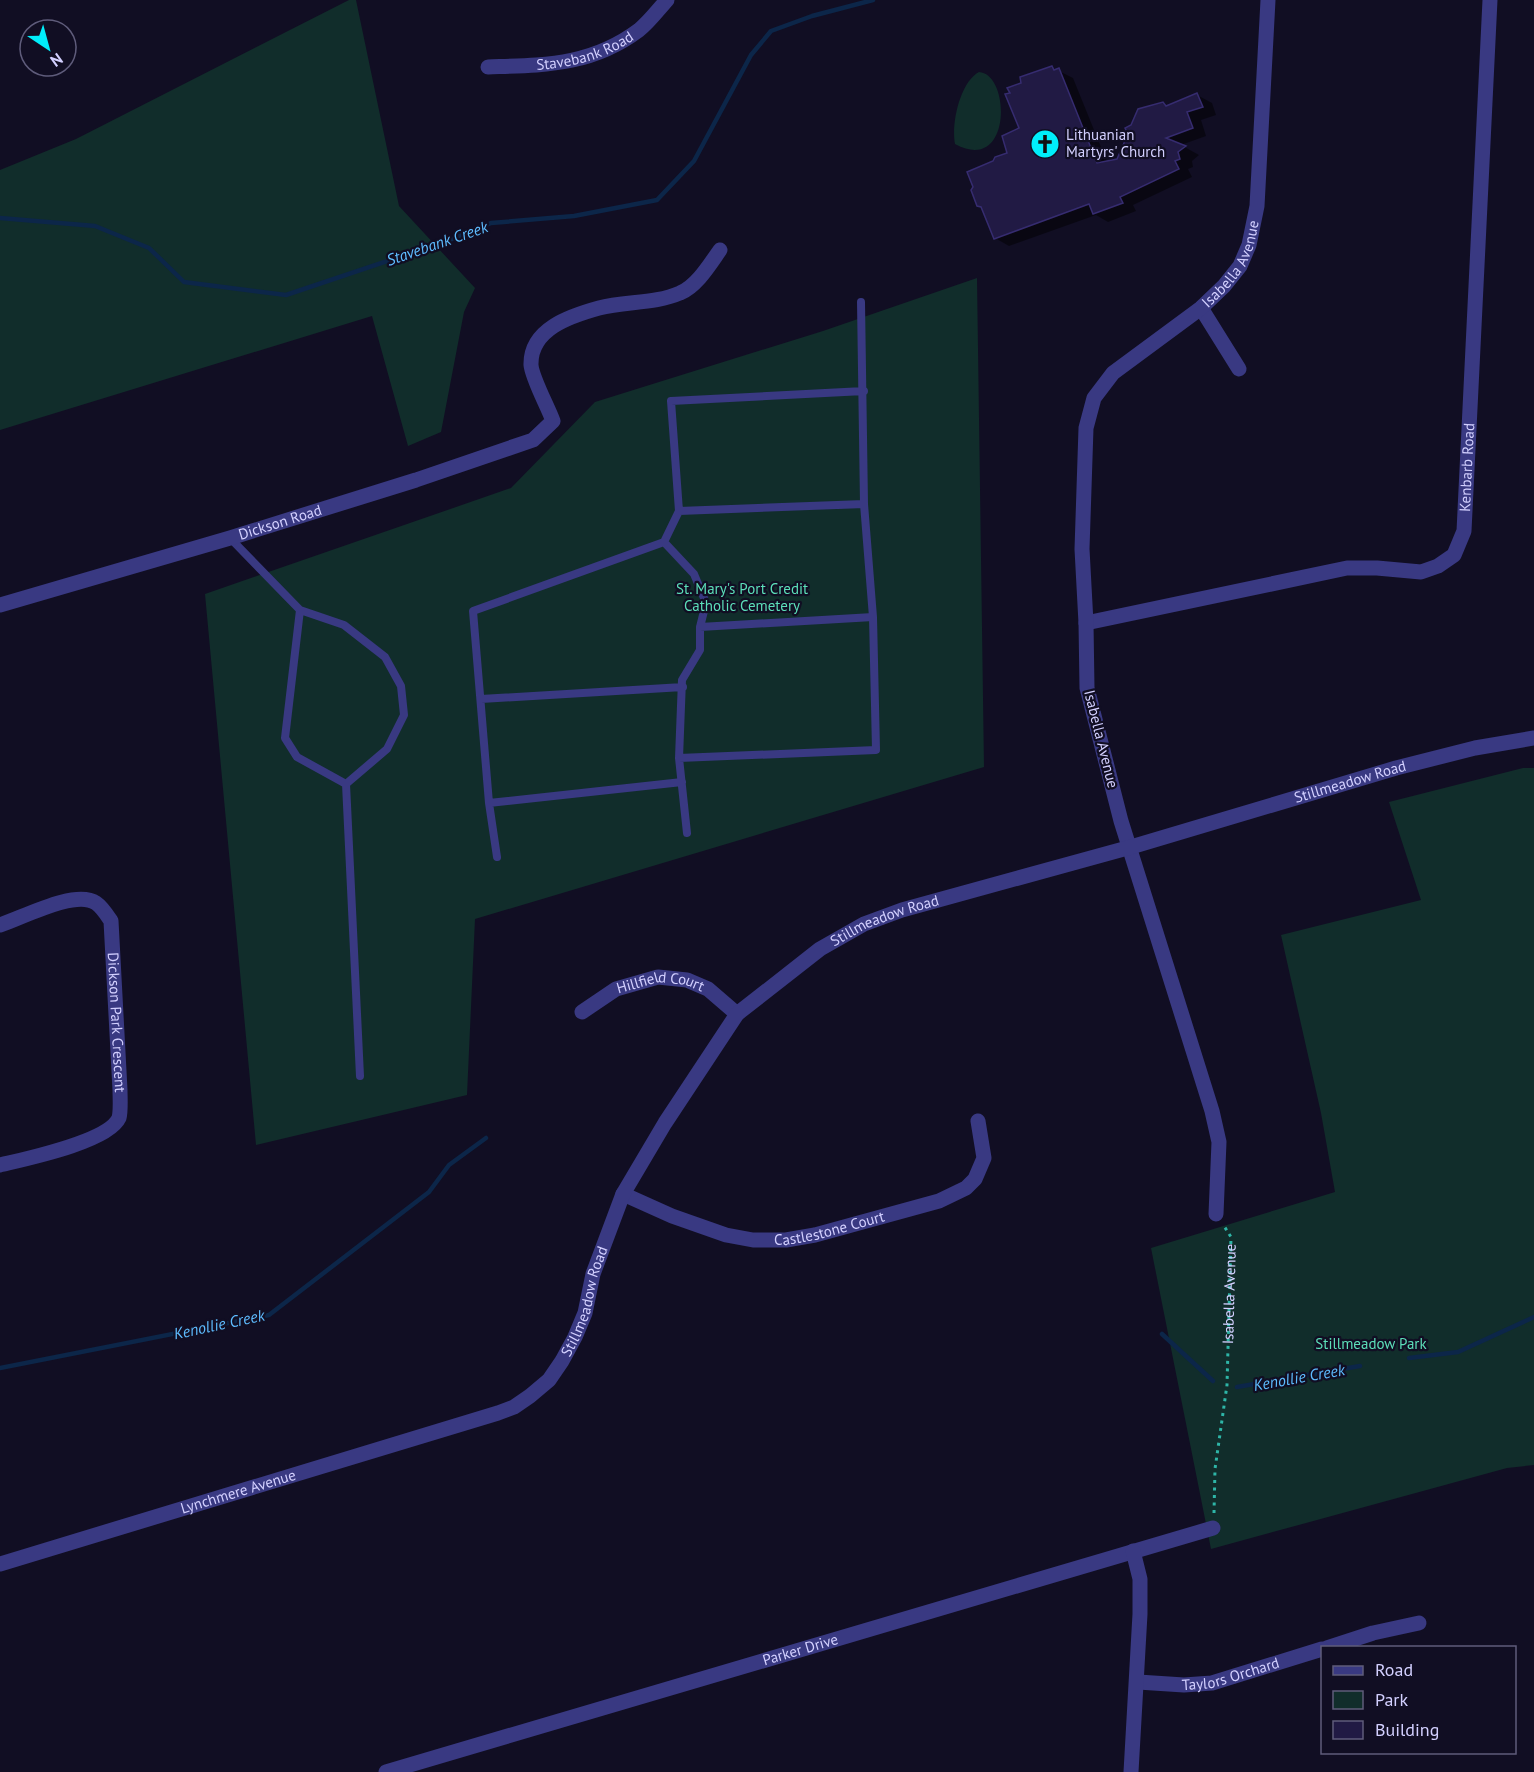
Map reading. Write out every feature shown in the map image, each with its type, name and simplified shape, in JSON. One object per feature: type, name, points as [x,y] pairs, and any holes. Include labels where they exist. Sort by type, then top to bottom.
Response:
[{"type":"street","name":"Stavebank Road","points":[[488,67],[549,64],[586,58],[615,45],[640,29],[668,0]]},
{"type":"street","name":"Isabella Avenue","points":[[1216,1214],[1219,1142],[1212,1111],[1121,821],[1087,688],[1082,549],[1084,468],[1086,428],[1094,398],[1113,373],[1141,350],[1201,308],[1224,286],[1240,266],[1249,245],[1257,206],[1268,0]]},
{"type":"street","name":"Kenbarb Road","points":[[1086,623],[1347,568],[1421,572],[1438,566],[1454,555],[1464,531],[1490,0]]},
{"type":"street","name":"Dickson Road","points":[[0,605],[230,538],[416,480],[533,440],[553,421],[531,367],[533,350],[538,339],[550,327],[600,308],[660,299],[682,293],[701,276],[720,250]]},
{"type":"street","points":[[1201,308],[1239,369]]},
{"type":"street","name":"Stillmeadow Road","points":[[477,1419],[514,1407],[549,1380],[562,1361],[585,1313],[593,1274],[623,1194],[665,1123],[737,1014],[796,966],[820,950],[864,924],[902,910],[1131,847],[1396,768],[1475,748],[1534,738]]},
{"type":"street","name":"Dickson Park Crescent","points":[[0,925],[62,902],[84,899],[95,903],[111,921],[120,1090],[119,1118],[105,1133],[85,1142],[0,1165]]},
{"type":"street","name":"Hillfield Court","points":[[582,1012],[616,988],[658,977],[687,980],[708,989],[737,1014]]},
{"type":"street","name":"Castlestone Court","points":[[623,1194],[672,1216],[726,1235],[753,1240],[786,1240],[815,1235],[939,1201],[966,1188],[975,1179],[984,1158],[978,1121]]},
{"type":"street","name":"Lynchmere Avenue","points":[[0,1564],[477,1419]]},
{"type":"street","name":"Parker Drive","points":[[386,1772],[1213,1528]]},
{"type":"street","points":[[1131,1772],[1138,1682],[1140,1579],[1133,1551]]},
{"type":"street","points":[[1330,1646],[1373,1633],[1419,1623]]},
{"type":"street","name":"Taylors Orchard","points":[[1138,1682],[1184,1685],[1212,1683],[1321,1650]]},
{"type":"lane","points":[[679,758],[876,750],[873,617],[864,504],[861,302]]},
{"type":"lane","points":[[497,858],[489,803],[473,611],[664,542],[678,511],[671,401],[864,391]]},
{"type":"lane","points":[[678,511],[864,504]]},
{"type":"lane","points":[[230,538],[300,610],[344,625],[385,657],[401,686],[404,715],[387,749],[346,784]]},
{"type":"lane","points":[[664,542],[694,573],[706,603],[700,627],[700,650],[682,680],[679,758],[687,833]]},
{"type":"lane","points":[[300,610],[285,738],[297,757],[346,784]]},
{"type":"lane","points":[[700,627],[873,617]]},
{"type":"lane","points":[[482,699],[683,687]]},
{"type":"lane","points":[[489,803],[682,783]]},
{"type":"lane","points":[[346,784],[360,1076]]},
{"type":"path","name":"Isabella Avenue","points":[[1213,1528],[1215,1470],[1227,1385],[1231,1237],[1216,1214]]},
{"type":"green space","points":[[349,0],[356,0],[399,206],[475,288],[464,312],[441,432],[408,446],[372,316],[0,430],[0,170],[76,139]]},
{"type":"green space","points":[[979,72],[989,77],[997,88],[1000,120],[996,135],[987,146],[974,150],[955,144],[954,126],[962,94],[972,77]]},
{"type":"green space","name":"St. Mary's Port Credit Catholic Cemetery","points":[[977,278],[984,767],[475,919],[467,1095],[256,1145],[205,594],[511,488],[595,402],[823,331]]},
{"type":"green space","name":"Stillmeadow Park","points":[[1523,768],[1534,768],[1534,1465],[1507,1468],[1211,1549],[1151,1248],[1335,1192],[1321,1113],[1281,935],[1421,900],[1389,802]]},
{"type":"building","points":[[1052,66],[1054,70],[1059,68],[1097,163],[1117,159],[1128,134],[1125,128],[1131,125],[1138,109],[1163,102],[1166,106],[1197,93],[1203,107],[1187,112],[1193,128],[1166,138],[1186,146],[1178,152],[1180,159],[1175,161],[1179,169],[1120,197],[1123,203],[1093,214],[1089,204],[994,239],[981,207],[977,206],[967,172],[1007,153],[1002,136],[1019,128],[1005,94],[1010,93],[1007,88],[1021,83],[1020,77]]},
{"type":"waterway","name":"Stavebank Creek","points":[[0,218],[95,226],[149,248],[184,282],[286,295],[450,240],[491,223],[574,216],[657,200],[694,161],[751,55],[771,31],[812,16],[873,0]]},
{"type":"waterway","name":"Kenollie Creek","points":[[0,1368],[269,1315],[429,1192],[449,1165],[486,1138]]},
{"type":"waterway","name":"Kenollie Creek","points":[[1409,1358],[1458,1352],[1534,1317]]},
{"type":"waterway","name":"Kenollie Creek","points":[[1162,1334],[1213,1381]]},
{"type":"waterway","name":"Kenollie Creek","points":[[1237,1387],[1360,1366]]},
{"type":"place","name":"Lithuanian Martyrs' Church","points":[[1045,144]]}]
